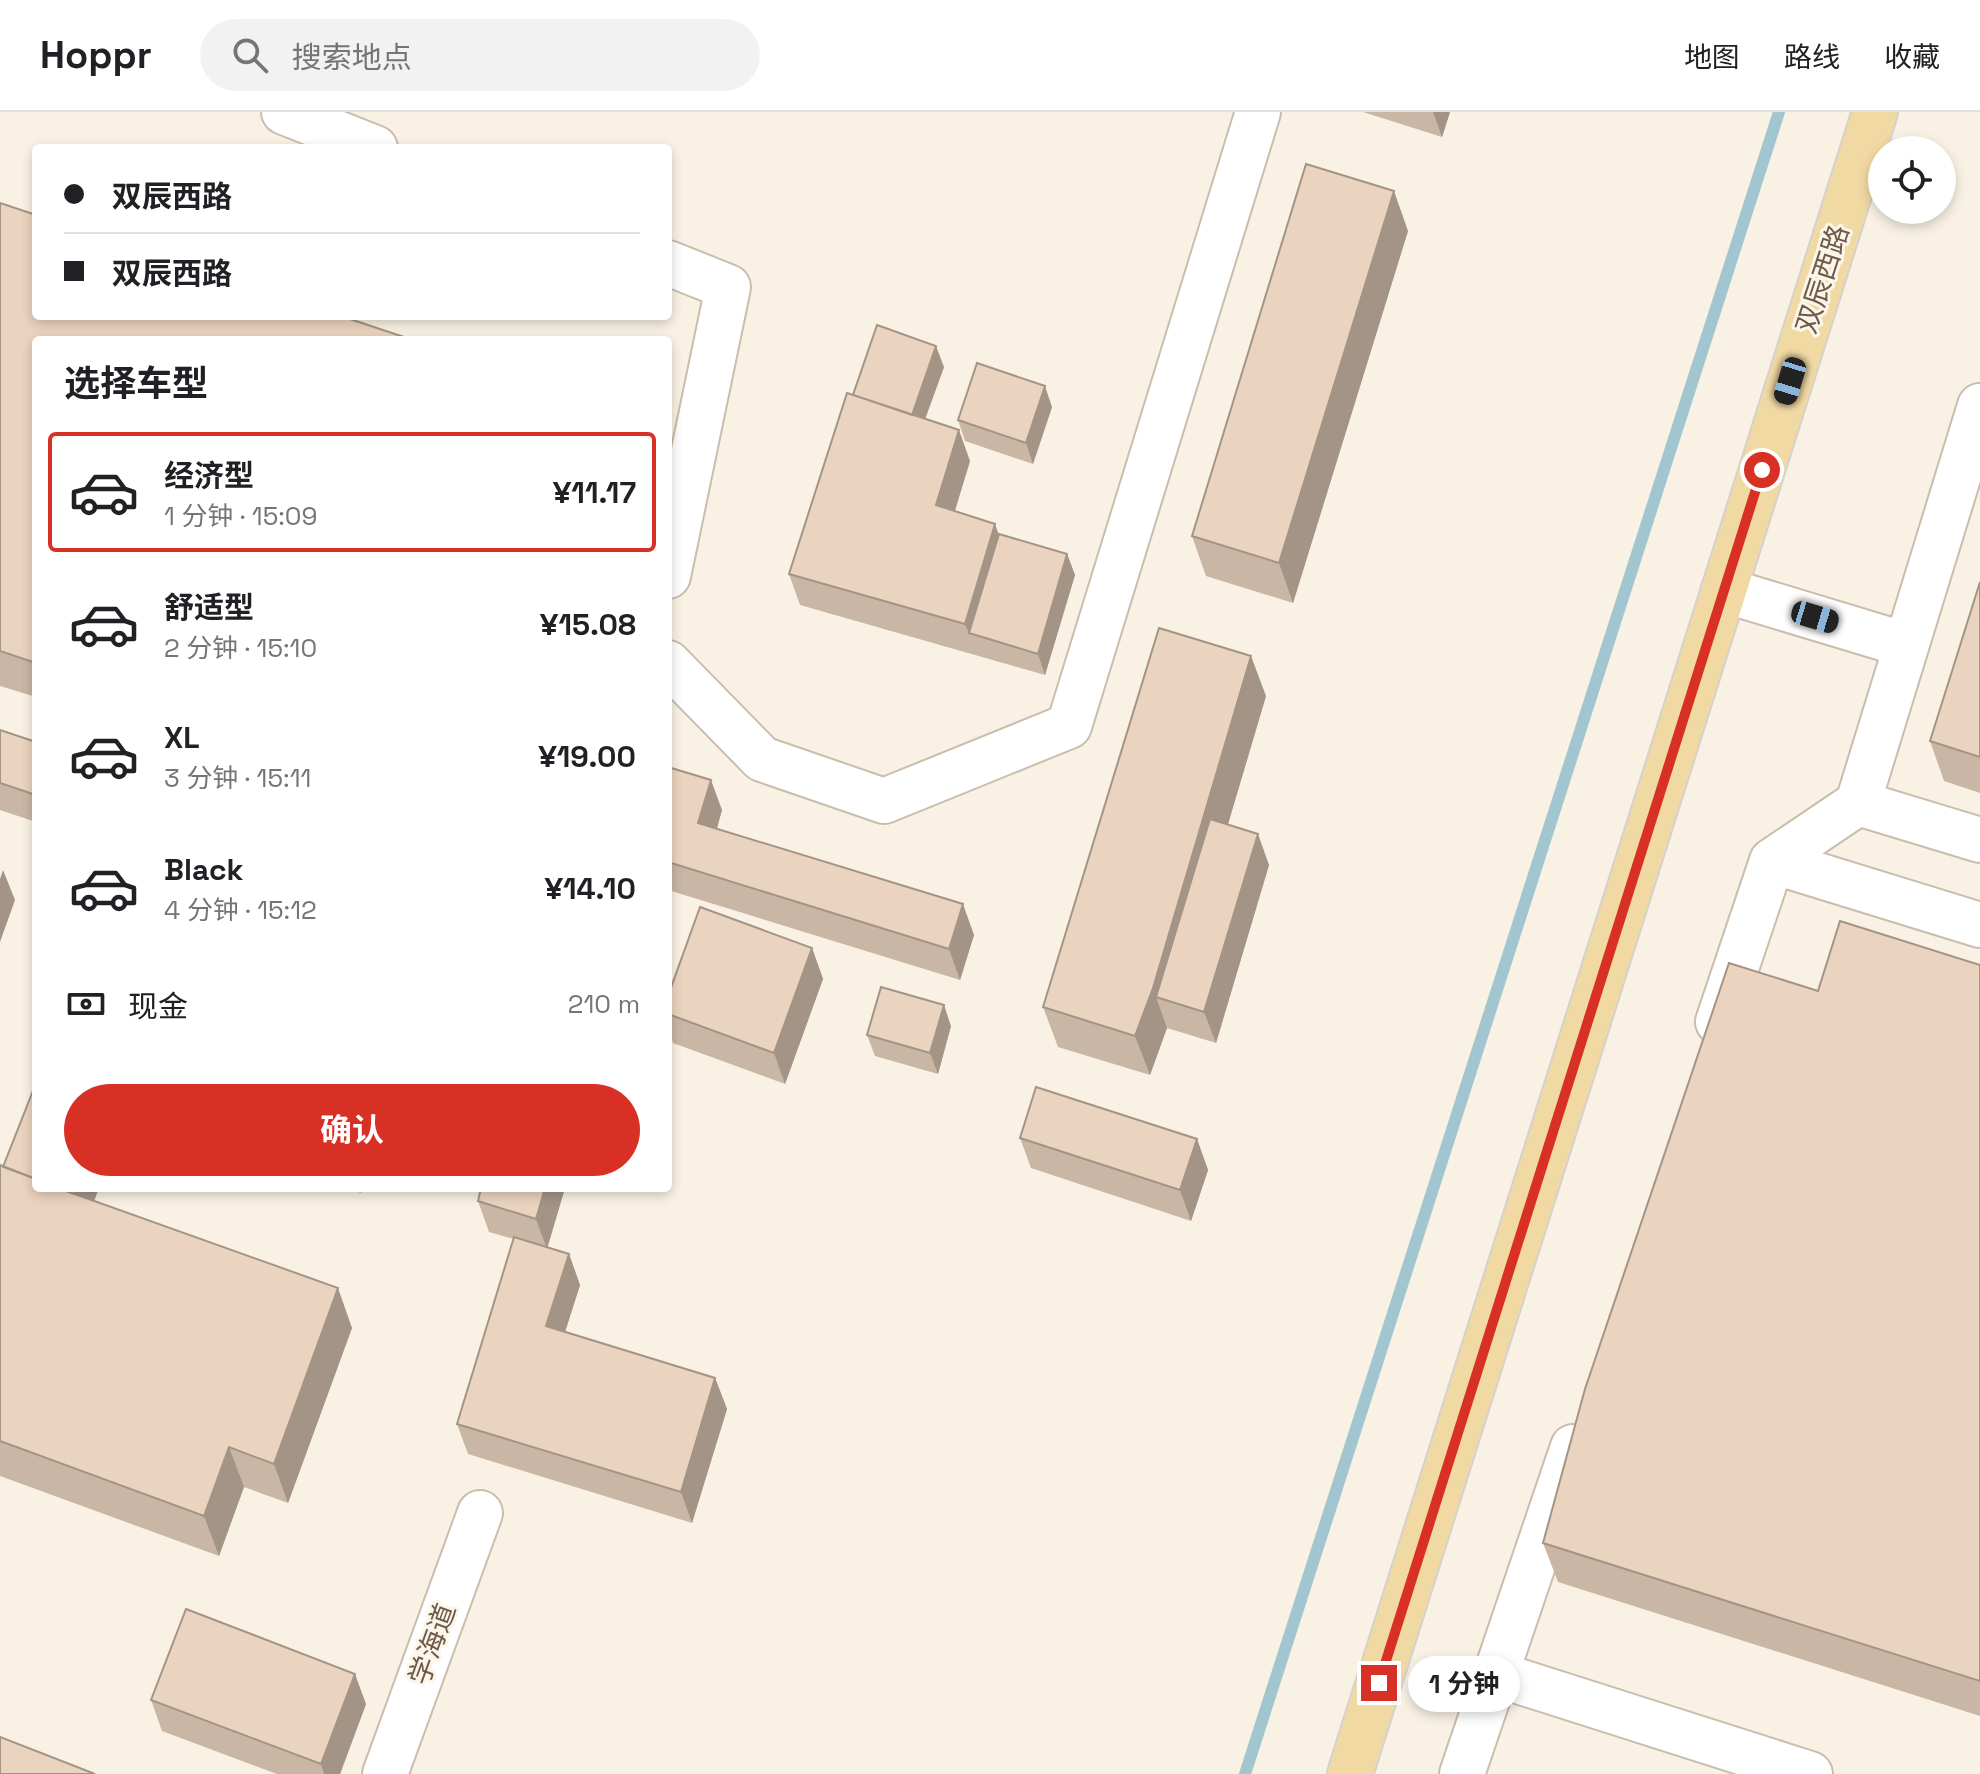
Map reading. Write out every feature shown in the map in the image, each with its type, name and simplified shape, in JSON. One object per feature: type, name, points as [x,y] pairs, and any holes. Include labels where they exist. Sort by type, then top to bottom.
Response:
[{"type":"main road","name":"双辰西路","points":[[1350,1774],[1875,112]]},
{"type":"street","points":[[284,112],[365,144]]},
{"type":"street","points":[[672,667],[762,759],[884,801],[1069,726],[1258,112]]},
{"type":"street","points":[[672,265],[728,287],[672,557]]},
{"type":"street","points":[[1706,1057],[1772,861],[1858,803],[1980,406]]},
{"type":"street","points":[[1724,590],[1906,645]]},
{"type":"street","points":[[1858,803],[1980,840]]},
{"type":"street","points":[[1772,861],[1980,925]]},
{"type":"street","points":[[1462,1774],[1588,1403]]},
{"type":"street","name":"学海道","points":[[385,1774],[480,1513]]},
{"type":"street","points":[[1496,1674],[1810,1774]]},
{"type":"building","points":[[1306,164],[1394,191],[1279,563],[1192,536]]},
{"type":"building","points":[[0,203],[32,214],[32,320],[353,320],[401,336],[32,336],[32,662],[0,651]]},
{"type":"building","points":[[877,325],[936,346],[912,415],[853,395]]},
{"type":"building","points":[[977,363],[1045,386],[1026,443],[958,420]]},
{"type":"building","points":[[847,393],[959,430],[936,505],[995,524],[965,624],[789,574]]},
{"type":"building","points":[[999,534],[1067,554],[1038,654],[969,633]]},
{"type":"building","points":[[1980,582],[1980,757],[1930,741]]},
{"type":"building","points":[[1159,628],[1251,656],[1153,988],[1135,1036],[1043,1007]]},
{"type":"building","points":[[0,730],[32,741],[32,794],[0,783]]},
{"type":"building","points":[[672,768],[711,780],[698,823],[963,904],[949,949],[672,863]]},
{"type":"building","points":[[1210,819],[1258,834],[1204,1012],[1156,997]]},
{"type":"building","points":[[700,907],[812,948],[774,1053],[672,1015],[672,985]]},
{"type":"building","points":[[1840,921],[1980,965],[1980,1681],[1543,1543],[1585,1389],[1729,963],[1818,991]]},
{"type":"building","points":[[881,987],[944,1005],[930,1053],[867,1035]]},
{"type":"building","points":[[1036,1087],[1197,1139],[1180,1190],[1020,1138]]},
{"type":"building","points":[[32,1093],[32,1178],[3,1167]]},
{"type":"building","points":[[0,1165],[32,1177],[32,1192],[69,1192],[338,1288],[274,1464],[229,1447],[204,1516],[0,1441]]},
{"type":"building","points":[[480,1192],[544,1192],[536,1219],[478,1201]]},
{"type":"building","points":[[514,1237],[569,1254],[546,1326],[715,1378],[681,1492],[457,1424]]},
{"type":"building","points":[[186,1609],[355,1674],[321,1764],[151,1700]]},
{"type":"building","points":[[0,1737],[95,1774],[0,1774]]},
{"type":"waterway","points":[[1245,1774],[1779,112]]},
{"type":"route","points":[[1379,1683],[1762,470]]}]
